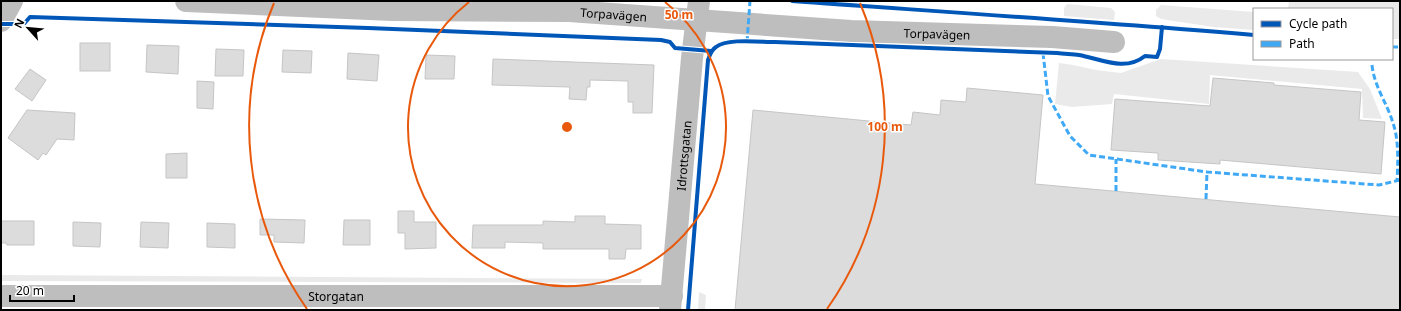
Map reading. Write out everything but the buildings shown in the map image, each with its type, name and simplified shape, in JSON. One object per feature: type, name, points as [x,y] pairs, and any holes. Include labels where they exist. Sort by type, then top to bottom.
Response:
[{"type":"street","points":[[1,22],[12,1]]},
{"type":"street","name":"Torpavägen","points":[[186,1],[392,10],[469,6],[569,11],[697,11],[850,31],[1052,37],[1114,42]]},
{"type":"street","name":"Idrottsgatan","points":[[671,303],[697,11]]},
{"type":"street","name":"Storgatan","points":[[1,296],[671,303]]},
{"type":"shaded area","points":[[1289,1],[1400,1],[1400,39],[1393,39],[1393,8],[1288,8]]},
{"type":"shaded area","points":[[1067,4],[1111,8],[1115,12],[1114,20],[1064,16],[1064,8]]},
{"type":"shaded area","points":[[1161,5],[1253,12],[1253,30],[1213,27],[1161,19],[1156,16],[1156,10]]},
{"type":"shaded area","points":[[1161,59],[1358,72],[1370,89],[1382,119],[1363,118],[1362,89],[1210,75],[1209,104],[1114,94],[1112,104],[1072,107],[1055,104],[1059,63],[1121,73]]},
{"type":"shaded area","points":[[1,275],[642,279],[641,283],[1,281]]},
{"type":"shaded area","points":[[699,292],[706,295],[705,310],[698,310]]},
{"type":"marked path","points":[[747,42],[750,1]]},
{"type":"marked path","points":[[1393,47],[1400,47]]},
{"type":"marked path","points":[[1043,53],[1048,96],[1070,136],[1089,155],[1207,172],[1379,185],[1400,180]]},
{"type":"marked path","points":[[1372,65],[1375,80],[1395,130],[1398,152],[1397,181]]},
{"type":"marked path","points":[[1116,159],[1116,191]]},
{"type":"marked path","points":[[1206,199],[1207,172]]},
{"type":"cycle path","points":[[792,1],[1081,21],[1253,35]]},
{"type":"cycle path","points":[[1,24],[15,24],[22,26],[30,17],[368,28],[661,40],[670,42],[675,48],[711,51]]},
{"type":"cycle path","points":[[688,310],[708,60],[714,48],[728,42],[753,41],[1057,53],[1079,55],[1121,64],[1137,61],[1145,56],[1157,57],[1160,49],[1162,27]]}]
